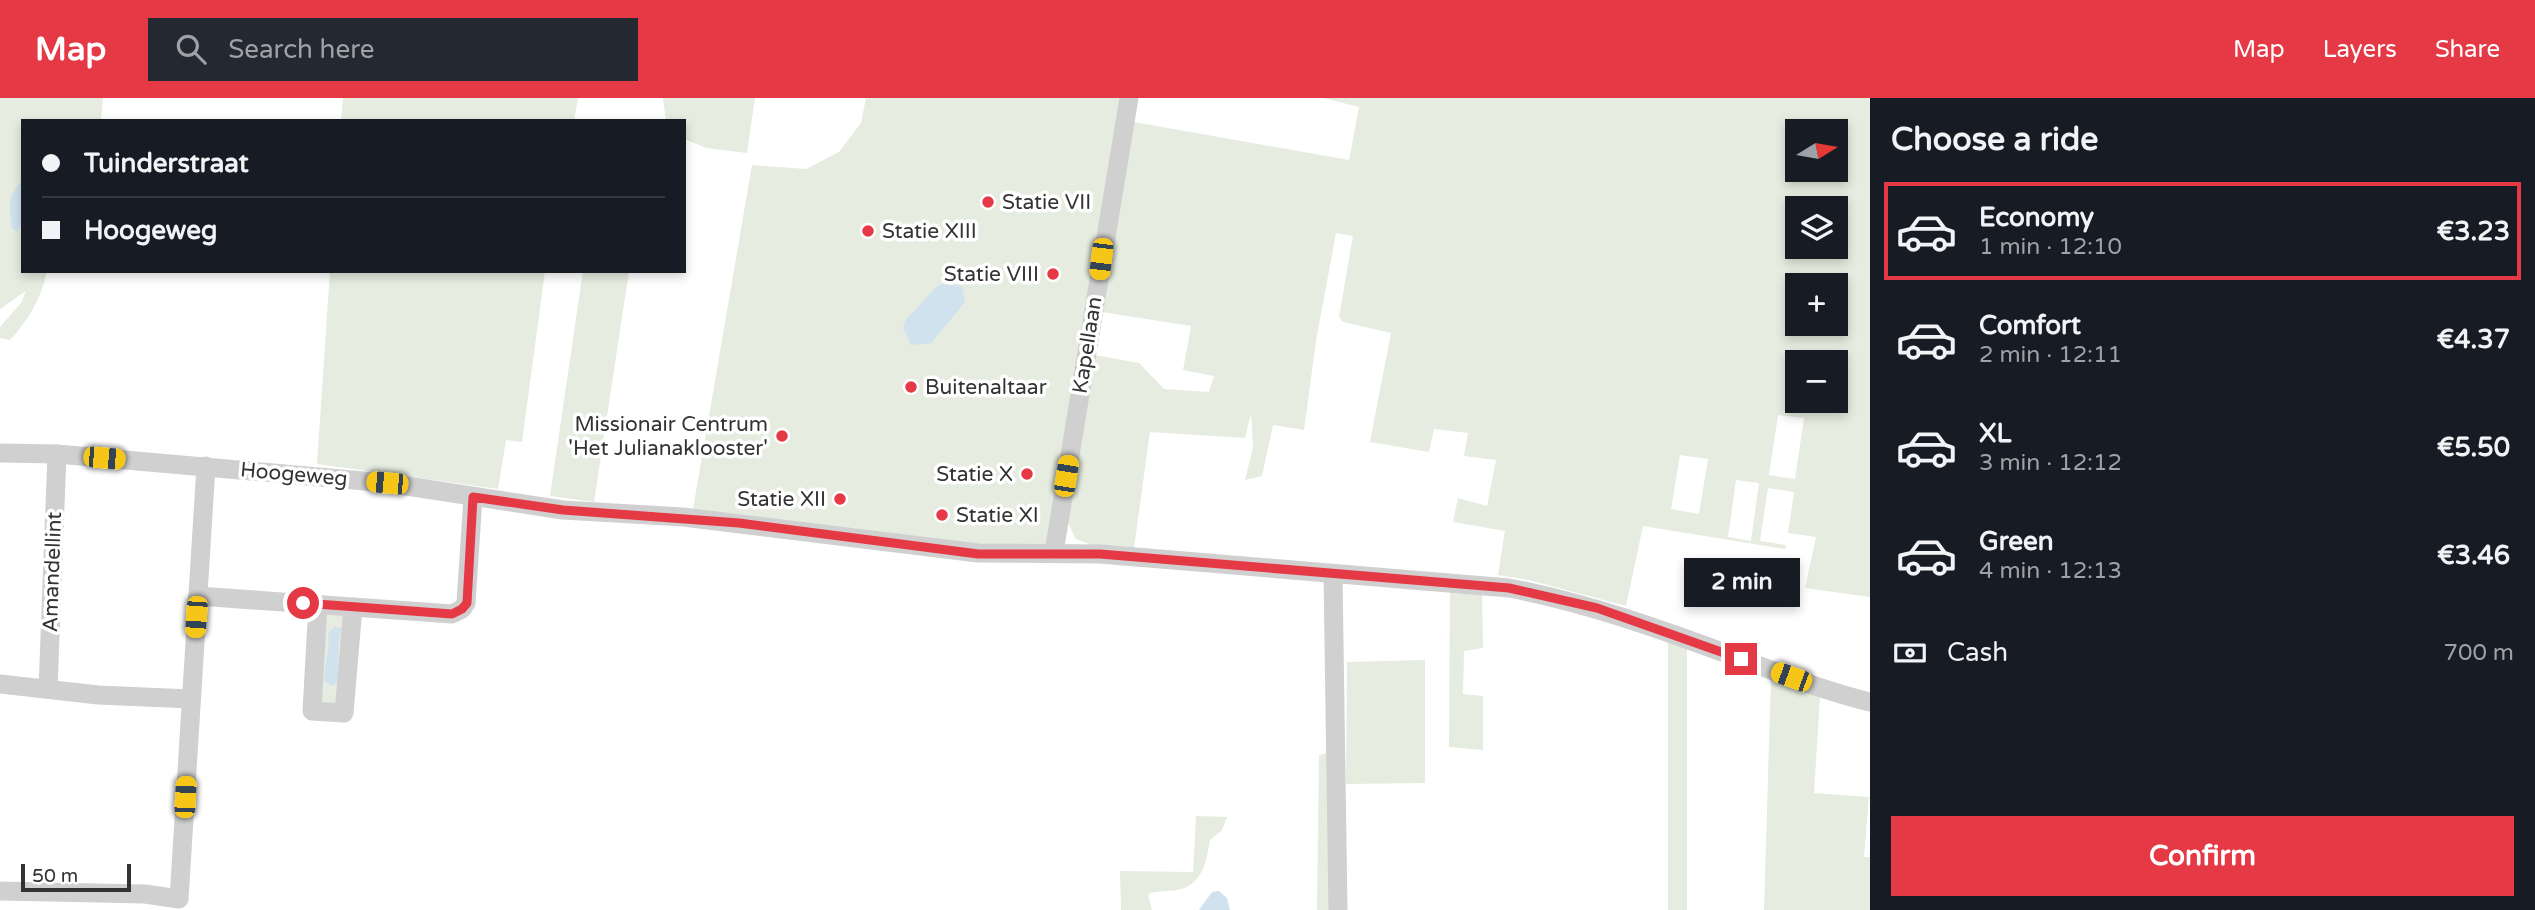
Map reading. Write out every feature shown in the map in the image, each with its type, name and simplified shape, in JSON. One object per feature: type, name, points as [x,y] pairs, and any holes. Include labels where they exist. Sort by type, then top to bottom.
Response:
[{"type":"street","name":"Kapellaan","points":[[1054,552],[1129,98]]},
{"type":"street","name":"Hoogeweg","points":[[0,453],[57,454],[387,483],[563,510],[725,521],[978,554],[1054,552],[1464,583],[1561,598],[1641,622],[1817,687],[1870,702]]},
{"type":"street","name":"Amandellint","points":[[48,689],[57,454]]},
{"type":"street","points":[[0,891],[134,894],[179,899],[206,466]]},
{"type":"street","points":[[198,596],[452,614],[467,603],[473,497]]},
{"type":"street","points":[[1333,575],[1338,910]]},
{"type":"street","points":[[318,604],[312,711],[344,713],[353,607]]},
{"type":"street","points":[[0,684],[98,695],[191,699]]},
{"type":"shaded area","points":[[0,98],[103,98],[101,119],[21,119],[21,273],[46,273],[33,308],[10,340],[0,338],[0,327],[21,303],[26,291],[0,309]]},
{"type":"shaded area","points":[[343,98],[578,98],[574,119],[341,119]]},
{"type":"shaded area","points":[[663,98],[755,98],[747,153],[706,148],[686,140],[686,119],[666,119]]},
{"type":"shaded area","points":[[866,98],[1127,98],[1046,548],[980,549],[692,515],[752,165],[806,169],[839,152],[861,123]]},
{"type":"shaded area","points":[[1323,98],[1870,98],[1870,597],[1805,588],[1816,537],[1788,533],[1794,492],[1768,488],[1760,541],[1786,545],[1785,549],[1643,526],[1626,606],[1529,580],[1498,575],[1505,531],[1453,522],[1458,498],[1487,506],[1496,460],[1464,456],[1468,433],[1434,429],[1429,452],[1370,442],[1391,333],[1343,322],[1339,317],[1353,236],[1336,233],[1316,341],[1304,430],[1273,425],[1262,476],[1245,480],[1253,447],[1251,413],[1245,438],[1150,432],[1134,548],[1096,547],[1076,539],[1068,523],[1095,355],[1139,363],[1164,389],[1209,392],[1214,376],[1183,370],[1191,326],[1102,312],[1134,122],[1349,160],[1359,107]],"holes":[[[1778,415],[1804,418],[1795,479],[1769,475]],[[1680,455],[1708,459],[1699,514],[1671,509]],[[1736,480],[1759,483],[1751,541],[1728,537]]]},
{"type":"shaded area","points":[[330,273],[545,273],[522,442],[506,440],[498,489],[317,464]]},
{"type":"shaded area","points":[[583,273],[629,273],[594,502],[550,496]]},
{"type":"shaded area","points":[[1450,587],[1482,589],[1483,648],[1464,651],[1463,694],[1483,696],[1483,750],[1449,747]]},
{"type":"shaded area","points":[[321,612],[349,613],[341,704],[317,702]]},
{"type":"shaded area","points":[[1668,638],[1687,645],[1687,910],[1668,910]]},
{"type":"shaded area","points":[[1425,660],[1425,783],[1346,784],[1347,662]]},
{"type":"shaded area","points":[[1771,678],[1820,696],[1814,793],[1869,797],[1864,857],[1870,857],[1870,910],[1764,910]]},
{"type":"shaded area","points":[[1330,752],[1333,910],[1317,910],[1319,755]]},
{"type":"shaded area","points":[[1196,816],[1227,817],[1222,830],[1210,840],[1199,876],[1181,889],[1148,894],[1152,910],[1121,910],[1120,871],[1193,872]]},
{"type":"water","points":[[21,182],[21,225],[17,232],[12,228],[10,214],[14,191]]},
{"type":"water","points":[[942,284],[962,286],[965,302],[931,343],[911,345],[903,328],[905,321],[936,287]]},
{"type":"water","points":[[334,627],[342,628],[338,648],[338,682],[333,686],[325,682],[325,676],[328,634]]},
{"type":"water","points":[[1219,891],[1227,898],[1230,910],[1199,910],[1212,892]]},
{"type":"place","name":"Statie VII","points":[[988,202]]},
{"type":"place","name":"Statie XIII","points":[[868,231]]},
{"type":"place","name":"Statie VIII","points":[[1053,274]]},
{"type":"place","name":"Buitenaltaar","points":[[911,387]]},
{"type":"place","name":"Missionair Centrum 'Het Julianaklooster'","points":[[782,436]]},
{"type":"place","name":"Statie X","points":[[1027,474]]},
{"type":"place","name":"Statie XII","points":[[840,499]]},
{"type":"place","name":"Statie XI","points":[[942,515]]},
{"type":"route","points":[[303,603],[452,614],[462,609],[467,603],[473,497],[563,510],[663,515],[794,529],[978,554],[1100,554],[1509,588],[1597,608],[1741,659]]}]
